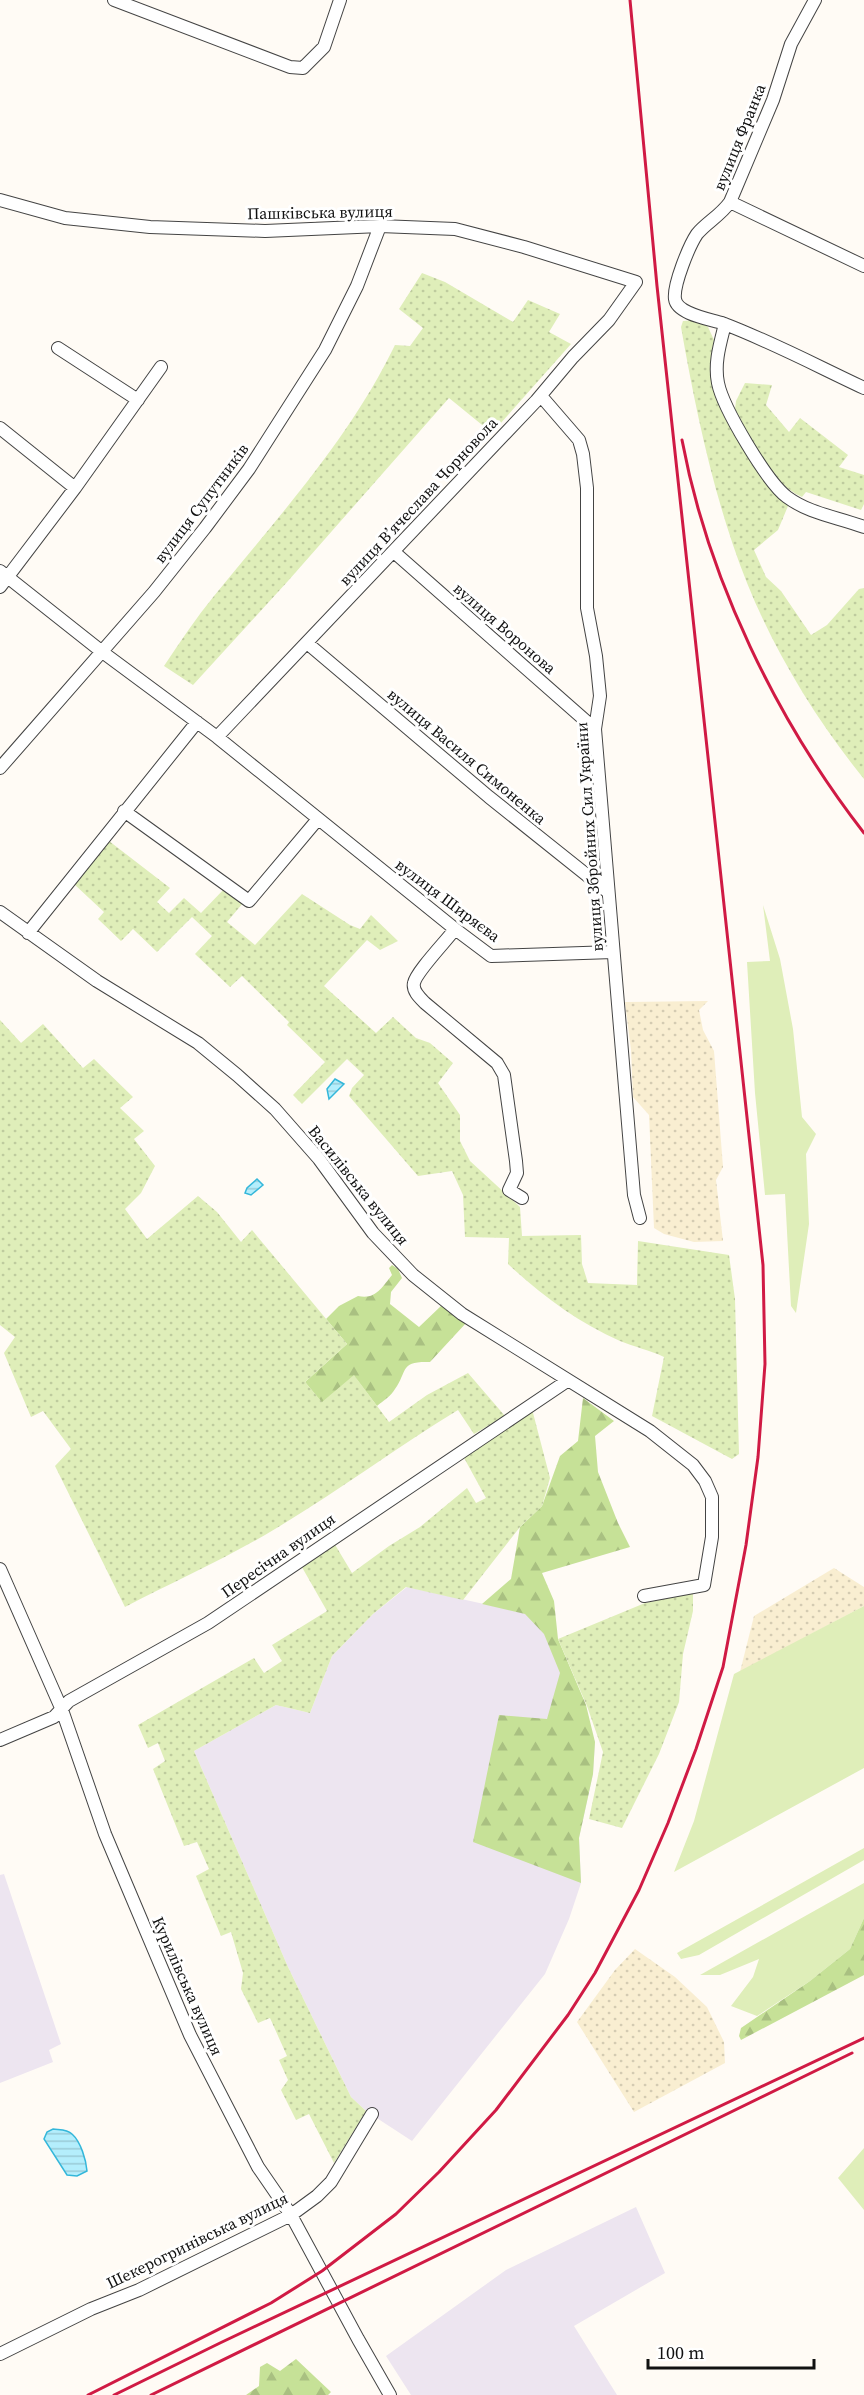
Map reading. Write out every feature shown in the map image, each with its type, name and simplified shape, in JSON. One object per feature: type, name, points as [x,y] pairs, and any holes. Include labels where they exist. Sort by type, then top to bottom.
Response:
[{"type":"street","points":[[117,0],[290,67],[303,68],[324,47],[340,0]]},
{"type":"street","name":"вулиця Франка","points":[[725,324],[682,309],[676,303],[676,285],[697,235],[721,214],[730,202],[773,100],[791,44],[815,0]]},
{"type":"street","name":"Пашківська вулиця","points":[[0,200],[65,218],[150,227],[265,231],[380,226],[455,229],[524,247],[636,282]]},
{"type":"street","points":[[730,202],[864,266]]},
{"type":"street","name":"вулиця Супутників","points":[[0,768],[161,583],[249,469],[325,350],[357,286],[380,226]]},
{"type":"street","name":"вулиця Вʼячеслава Чорновола","points":[[217,737],[541,396],[573,357],[609,320],[636,282]]},
{"type":"street","points":[[864,388],[725,324],[716,369],[722,396],[731,416],[773,483],[785,496],[797,503],[818,513],[864,527]]},
{"type":"street","points":[[58,348],[138,400]]},
{"type":"street","points":[[3,578],[75,488],[161,366]]},
{"type":"street","name":"вулиця Збройних Сил України","points":[[541,396],[579,440],[583,454],[587,488],[587,608],[596,656],[600,696],[595,729],[634,1195],[640,1218]]},
{"type":"street","points":[[0,428],[75,488]]},
{"type":"street","name":"вулиця Воронова","points":[[394,552],[595,729]]},
{"type":"street","name":"вулиця Ширяєва","points":[[3,578],[217,737],[491,956],[613,952]]},
{"type":"street","name":"вулиця Василя Симоненка","points":[[307,643],[489,798],[608,892]]},
{"type":"street","points":[[28,933],[197,722]]},
{"type":"street","points":[[124,811],[249,901],[318,819]]},
{"type":"street","name":"Василівська вулиця","points":[[0,912],[97,981],[198,1043],[275,1108],[319,1159],[373,1233],[412,1275],[462,1314],[651,1431],[693,1466],[705,1481],[712,1497],[712,1537],[704,1585],[644,1596]]},
{"type":"street","points":[[455,929],[420,972],[414,983],[416,992],[425,1003],[497,1064],[504,1076],[517,1173],[509,1190],[522,1198]]},
{"type":"street","name":"Пересічна вулиця","points":[[0,1740],[54,1717],[69,1701],[208,1623],[567,1381]]},
{"type":"street","name":"Курилівська вулиця","points":[[0,1569],[62,1710],[105,1834],[190,2035],[258,2167],[291,2215],[357,2339],[390,2395]]},
{"type":"street","name":"Шекерогринівська вулиця","points":[[0,2354],[91,2309],[148,2286],[291,2215],[317,2196],[331,2182],[372,2114]]},
{"type":"shaded area","points":[[708,1001],[699,1010],[703,1030],[714,1051],[723,1167],[716,1180],[723,1241],[694,1242],[664,1234],[654,1228],[649,1115],[633,1097],[631,1050],[625,1002]]},
{"type":"shaded area","points":[[834,1568],[864,1587],[864,1606],[740,1672],[754,1616]]},
{"type":"shaded area","points":[[407,1587],[547,1618],[561,1661],[595,1742],[593,1774],[579,1838],[581,1883],[569,1919],[545,1974],[412,2141],[366,2111],[351,2097],[288,1967],[194,1751],[276,1705],[310,1713],[332,1656],[373,1614]]},
{"type":"shaded area","points":[[4,1874],[61,2044],[49,2050],[53,2062],[0,2083],[0,1875]]},
{"type":"shaded area","points":[[635,1949],[675,1977],[707,2007],[724,2042],[725,2063],[634,2112],[577,2022],[615,1970]]},
{"type":"shaded area","points":[[636,2207],[665,2273],[574,2326],[617,2395],[411,2395],[386,2356],[506,2270]]},
{"type":"green space","points":[[422,273],[445,282],[513,322],[528,300],[560,314],[549,332],[571,344],[492,433],[449,398],[193,685],[164,666],[207,604],[288,506],[335,444],[377,379],[395,345],[410,346],[423,328],[399,309]]},
{"type":"green space","points":[[697,320],[708,327],[714,340],[711,376],[760,474],[788,506],[778,530],[754,550],[766,577],[781,591],[811,635],[827,625],[859,589],[864,588],[864,779],[843,753],[805,697],[772,638],[744,576],[709,464],[686,355],[681,327],[683,321]]},
{"type":"green space","points":[[745,383],[772,385],[766,405],[789,432],[800,418],[848,455],[839,467],[864,475],[864,504],[861,510],[806,492],[802,497],[780,482],[763,459],[735,409],[736,401]]},
{"type":"green space","points":[[109,841],[170,888],[157,902],[169,913],[184,898],[201,913],[225,888],[243,903],[227,922],[255,945],[302,894],[360,929],[371,915],[398,941],[380,950],[367,940],[324,986],[376,1033],[393,1017],[416,1038],[430,1043],[453,1063],[438,1083],[460,1115],[460,1141],[470,1161],[520,1207],[522,1236],[581,1235],[582,1264],[588,1283],[637,1285],[638,1241],[729,1255],[735,1299],[739,1454],[732,1459],[652,1416],[664,1357],[605,1334],[575,1317],[547,1297],[508,1264],[509,1238],[465,1237],[463,1195],[452,1171],[418,1176],[349,1096],[352,1088],[364,1075],[347,1059],[302,1104],[293,1095],[325,1062],[287,1025],[289,1022],[242,976],[230,987],[195,954],[212,936],[192,917],[157,952],[133,929],[121,941],[98,919],[104,912],[74,884]]},
{"type":"green space","points":[[763,905],[780,959],[793,1029],[802,1117],[816,1134],[806,1154],[809,1224],[796,1313],[791,1306],[785,1194],[765,1195],[755,1093],[747,962],[770,961]]},
{"type":"green space","points":[[0,1020],[21,1043],[43,1024],[83,1068],[94,1059],[133,1097],[120,1108],[144,1131],[134,1139],[155,1166],[141,1193],[125,1209],[147,1239],[198,1196],[217,1212],[241,1242],[252,1230],[347,1344],[305,1382],[322,1402],[354,1375],[389,1422],[427,1395],[468,1373],[505,1416],[474,1434],[458,1410],[257,1540],[125,1607],[55,1466],[71,1449],[43,1411],[31,1417],[4,1353],[15,1337],[0,1325]]},
{"type":"green space","points":[[392,1265],[398,1269],[402,1278],[391,1292],[390,1304],[419,1327],[441,1306],[467,1322],[430,1362],[409,1365],[393,1392],[377,1406],[354,1376],[322,1403],[305,1382],[347,1344],[326,1319],[339,1306],[358,1296],[370,1296],[378,1292],[392,1275],[389,1268]]},
{"type":"green space","points":[[583,1398],[614,1421],[595,1436],[598,1472],[630,1547],[542,1573],[554,1601],[558,1639],[586,1705],[595,1742],[593,1774],[579,1838],[581,1883],[473,1842],[499,1715],[547,1719],[560,1673],[544,1634],[525,1614],[482,1604],[511,1579],[520,1527],[542,1506],[560,1456],[578,1441]]},
{"type":"green space","points":[[532,1409],[550,1478],[542,1506],[520,1527],[463,1600],[406,1587],[373,1614],[332,1656],[310,1713],[276,1705],[194,1751],[288,1967],[351,2097],[366,2111],[334,2163],[309,2114],[296,2120],[281,2090],[288,2080],[279,2060],[287,2056],[270,2018],[258,2023],[241,1989],[243,1973],[231,1932],[221,1936],[196,1876],[209,1869],[197,1842],[184,1846],[153,1769],[165,1761],[158,1743],[148,1748],[138,1725],[254,1658],[264,1673],[282,1661],[272,1645],[327,1611],[299,1562],[331,1538],[352,1573],[420,1527],[467,1488],[476,1503],[486,1498],[463,1456]]},
{"type":"green space","points":[[693,1593],[693,1611],[683,1654],[679,1702],[659,1754],[622,1828],[589,1819],[603,1752],[587,1706],[558,1639],[645,1603]]},
{"type":"green space","points":[[864,1606],[864,1768],[674,1872],[694,1821],[734,1674]]},
{"type":"green space","points":[[864,1848],[864,1860],[699,1955],[681,1959],[677,1953]]},
{"type":"green space","points":[[864,1883],[864,1918],[850,1949],[810,1981],[757,2016],[731,2006],[753,1977],[759,1959],[720,1975],[700,1975]]},
{"type":"green space","points":[[864,1918],[864,1975],[741,2040],[739,2036],[741,2028],[810,1981],[850,1949]]},
{"type":"green space","points":[[864,2148],[864,2210],[838,2178]]},
{"type":"green space","points":[[296,2359],[331,2392],[328,2395],[246,2395],[259,2386],[260,2367],[267,2363],[280,2371]]},
{"type":"water","points":[[335,1079],[344,1084],[329,1099],[327,1089]]},
{"type":"water","points":[[257,1179],[263,1185],[251,1195],[245,1193],[247,1188]]},
{"type":"water","points":[[53,2129],[68,2131],[75,2137],[86,2162],[87,2171],[77,2176],[67,2175],[44,2139],[47,2132]]},
{"type":"railway","points":[[88,2395],[271,2303],[322,2271],[396,2214],[439,2172],[496,2110],[568,2015],[595,1973],[639,1890],[696,1749],[723,1667],[746,1545],[758,1457],[765,1364],[763,1265],[657,286],[630,0]]},
{"type":"railway","points":[[682,440],[709,544],[750,647],[803,744],[832,790],[864,833]]},
{"type":"railway","points":[[114,2395],[864,2038]]},
{"type":"railway","points":[[151,2395],[852,2053]]}]
